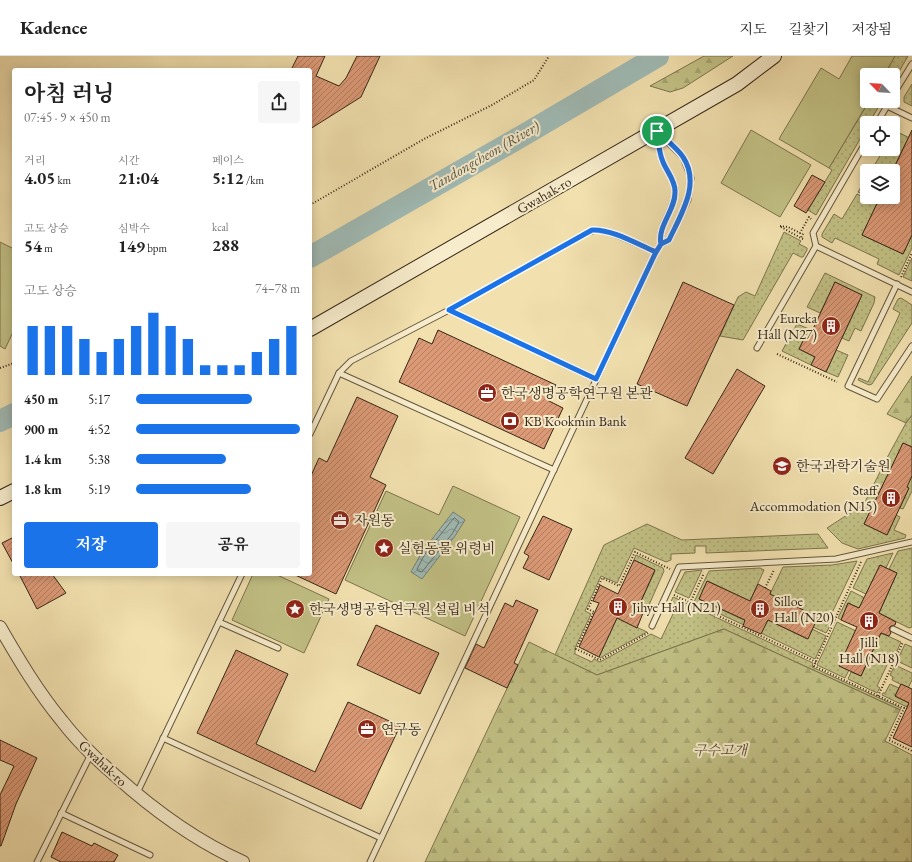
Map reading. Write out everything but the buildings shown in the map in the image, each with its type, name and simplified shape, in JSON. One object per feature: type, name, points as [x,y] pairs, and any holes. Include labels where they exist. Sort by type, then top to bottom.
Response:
[{"type":"main road","name":"Gwahak-ro","points":[[312,328],[737,84],[774,56]]},
{"type":"main road","points":[[0,498],[12,492]]},
{"type":"street","name":"Gwahak-ro","points":[[0,627],[32,681],[62,722],[91,754],[136,794],[167,818],[220,852],[242,862]]},
{"type":"lane","points":[[900,84],[912,64]]},
{"type":"lane","points":[[896,108],[912,118]]},
{"type":"lane","points":[[657,131],[662,161],[672,179],[675,190],[673,204],[659,236],[661,244]]},
{"type":"lane","points":[[370,862],[656,252],[661,244],[669,240],[688,200],[692,178],[683,157],[657,131]]},
{"type":"lane","points":[[757,348],[816,246],[814,232],[860,152]]},
{"type":"lane","points":[[312,430],[339,373],[351,361],[449,310],[592,230],[609,232],[656,252]]},
{"type":"lane","points":[[816,246],[912,292]]},
{"type":"lane","points":[[897,284],[848,386],[877,399],[912,346]]},
{"type":"lane","points":[[449,310],[596,379]]},
{"type":"lane","points":[[339,373],[554,470]]},
{"type":"lane","points":[[652,626],[679,567],[836,559],[912,542]]},
{"type":"lane","points":[[136,794],[241,576]]},
{"type":"lane","points":[[219,622],[278,648]]},
{"type":"lane","points":[[893,629],[912,638]]},
{"type":"lane","points":[[163,738],[382,838]]},
{"type":"lane","points":[[37,862],[91,754]]},
{"type":"lane","points":[[61,813],[150,855]]},
{"type":"path","points":[[312,204],[426,138],[492,105],[534,80],[549,56]]},
{"type":"path","points":[[800,233],[788,227],[780,226],[801,238]]},
{"type":"path","points":[[900,278],[912,253]]},
{"type":"path","points":[[799,316],[815,324]]},
{"type":"path","points":[[778,354],[837,382]]},
{"type":"path","points":[[0,368],[12,364]]},
{"type":"path","points":[[652,626],[649,633],[600,660],[576,649],[594,612],[588,609],[602,578],[619,586],[635,552],[676,572]]},
{"type":"path","points":[[865,553],[814,666],[904,708],[889,740],[912,751]]},
{"type":"path","points":[[765,588],[778,562]]},
{"type":"path","points":[[690,603],[708,565]]},
{"type":"path","points":[[667,592],[816,662]]},
{"type":"path","points":[[878,696],[906,636]]},
{"type":"green space","points":[[704,56],[733,56],[683,88],[670,92],[650,86]]},
{"type":"green space","points":[[852,56],[895,56],[888,68],[860,68],[860,108],[865,108],[829,168],[779,139],[821,68],[839,79]]},
{"type":"green space","points":[[895,56],[908,56],[900,70],[900,68],[888,68]]},
{"type":"green space","points":[[912,84],[912,106],[904,102],[904,97]]},
{"type":"green space","points":[[865,108],[878,108],[873,116],[860,116]]},
{"type":"green space","points":[[860,116],[860,139],[816,215],[808,210],[832,170],[829,168]]},
{"type":"green space","points":[[751,130],[811,165],[780,217],[721,183]]},
{"type":"green space","points":[[900,133],[912,139],[906,143],[900,155]]},
{"type":"green space","points":[[880,156],[900,156],[896,164],[875,164]]},
{"type":"green space","points":[[857,194],[860,196],[860,204],[877,204],[862,235],[903,254],[912,235],[912,248],[899,275],[877,264],[879,259],[835,238],[832,243],[822,237],[822,234],[834,214],[842,219]]},
{"type":"green space","points":[[784,232],[801,241],[799,244],[807,248],[803,257],[793,253],[743,340],[720,336],[738,297],[746,292],[755,296]]},
{"type":"green space","points":[[0,242],[12,248],[12,334],[5,349],[0,346]]},
{"type":"green space","points":[[912,258],[912,281],[903,277]]},
{"type":"green space","points":[[825,273],[875,297],[874,303],[861,331],[855,328],[849,341],[842,338],[862,295],[835,282],[820,313],[807,307]]},
{"type":"green space","points":[[901,298],[912,305],[912,323],[872,384],[869,385],[858,380],[859,378],[868,382],[900,313],[893,309],[898,299]]},
{"type":"green space","points":[[797,324],[809,329],[799,349],[815,357],[811,365],[782,351]]},
{"type":"green space","points":[[836,350],[848,355],[838,377],[826,372]]},
{"type":"green space","points":[[912,376],[912,415],[906,423],[887,414]]},
{"type":"green space","points":[[912,415],[912,447],[903,443],[892,467],[912,477],[912,491],[903,509],[900,508],[909,488],[887,477],[864,524],[887,535],[896,515],[900,517],[894,530],[906,535],[905,538],[858,549],[842,543],[827,528],[864,504],[888,456]]},
{"type":"green space","points":[[453,486],[520,517],[465,636],[345,580],[386,491],[439,515]]},
{"type":"green space","points":[[647,524],[682,540],[818,534],[828,548],[706,553],[706,546],[695,546],[695,553],[671,554],[671,560],[666,562],[634,548],[617,583],[601,576],[585,611],[591,614],[575,648],[575,654],[592,662],[594,659],[600,662],[651,634],[661,639],[673,614],[667,611],[673,597],[813,663],[812,667],[901,708],[900,710],[724,629],[597,675],[555,655],[604,545]]},
{"type":"green space","points":[[912,548],[912,627],[909,628],[879,613],[897,573],[889,569],[898,551]]},
{"type":"green space","points":[[893,553],[886,568],[880,565],[866,594],[853,588],[867,559]]},
{"type":"green space","points":[[636,555],[663,568],[664,571],[645,614],[637,610],[655,571],[634,560]]},
{"type":"green space","points":[[857,561],[830,617],[829,628],[826,633],[813,627],[770,594],[783,567],[832,565]]},
{"type":"green space","points":[[760,568],[764,570],[750,601],[708,581],[699,599],[746,621],[744,625],[694,602],[709,571]]},
{"type":"green space","points":[[702,570],[689,598],[675,592],[685,572]]},
{"type":"green space","points":[[252,576],[279,576],[329,599],[304,653],[232,620]]},
{"type":"green space","points":[[851,591],[865,598],[859,608],[848,603],[841,620],[838,618]]},
{"type":"green space","points":[[617,618],[647,632],[600,658],[599,657]]},
{"type":"green space","points":[[768,620],[807,639],[812,629],[826,636],[815,659],[761,633]]},
{"type":"green space","points":[[837,622],[856,631],[849,670],[845,678],[817,665]]},
{"type":"green space","name":"구수고개","points":[[724,629],[900,710],[885,741],[912,755],[912,862],[425,862],[529,642],[597,675]]},
{"type":"green space","points":[[881,633],[901,642],[896,653],[893,652],[877,686],[880,688],[877,693],[848,679],[851,672],[861,676]]},
{"type":"green space","points":[[905,644],[912,647],[912,668],[897,661]]},
{"type":"green space","points":[[895,665],[912,673],[912,680],[908,688],[892,680],[893,677],[890,675]]},
{"type":"green space","points":[[890,684],[899,688],[895,696],[909,703],[907,707],[882,695],[885,693]]},
{"type":"water","points":[[453,512],[465,520],[455,536],[422,579],[411,572],[422,552]]},
{"type":"waterway","name":"Tandongcheon (River)","points":[[312,256],[522,136],[658,56]]},
{"type":"waterway","name":"Tandongcheon (River)","points":[[0,421],[12,415]]},
{"type":"place","name":"Eureka Hall (N27)","points":[[831,326]]},
{"type":"place","name":"한국생명공학연구원 본관","points":[[487,393]]},
{"type":"place","name":"KB Kookmin Bank","points":[[510,421]]},
{"type":"place","name":"한국과학기술원","points":[[782,466]]},
{"type":"place","name":"Staff Accommodation (N15)","points":[[891,498]]},
{"type":"place","name":"자원동","points":[[340,520]]},
{"type":"place","name":"실험동물 위령비","points":[[384,548]]},
{"type":"place","name":"Jihye Hall (N21)","points":[[618,607]]},
{"type":"place","name":"한국생명공학연구원 설립 비석","points":[[295,609]]},
{"type":"place","name":"Silloe Hall (N20)","points":[[760,609]]},
{"type":"place","name":"Jilli Hall (N18)","points":[[869,621]]},
{"type":"place","name":"연구동","points":[[367,729]]},
{"type":"route","points":[[657,131],[662,161],[672,179],[675,190],[673,204],[659,236],[661,244],[596,379],[449,310],[592,230],[609,232],[656,252],[661,244],[669,240],[688,200],[692,178],[683,157],[657,131]]}]
